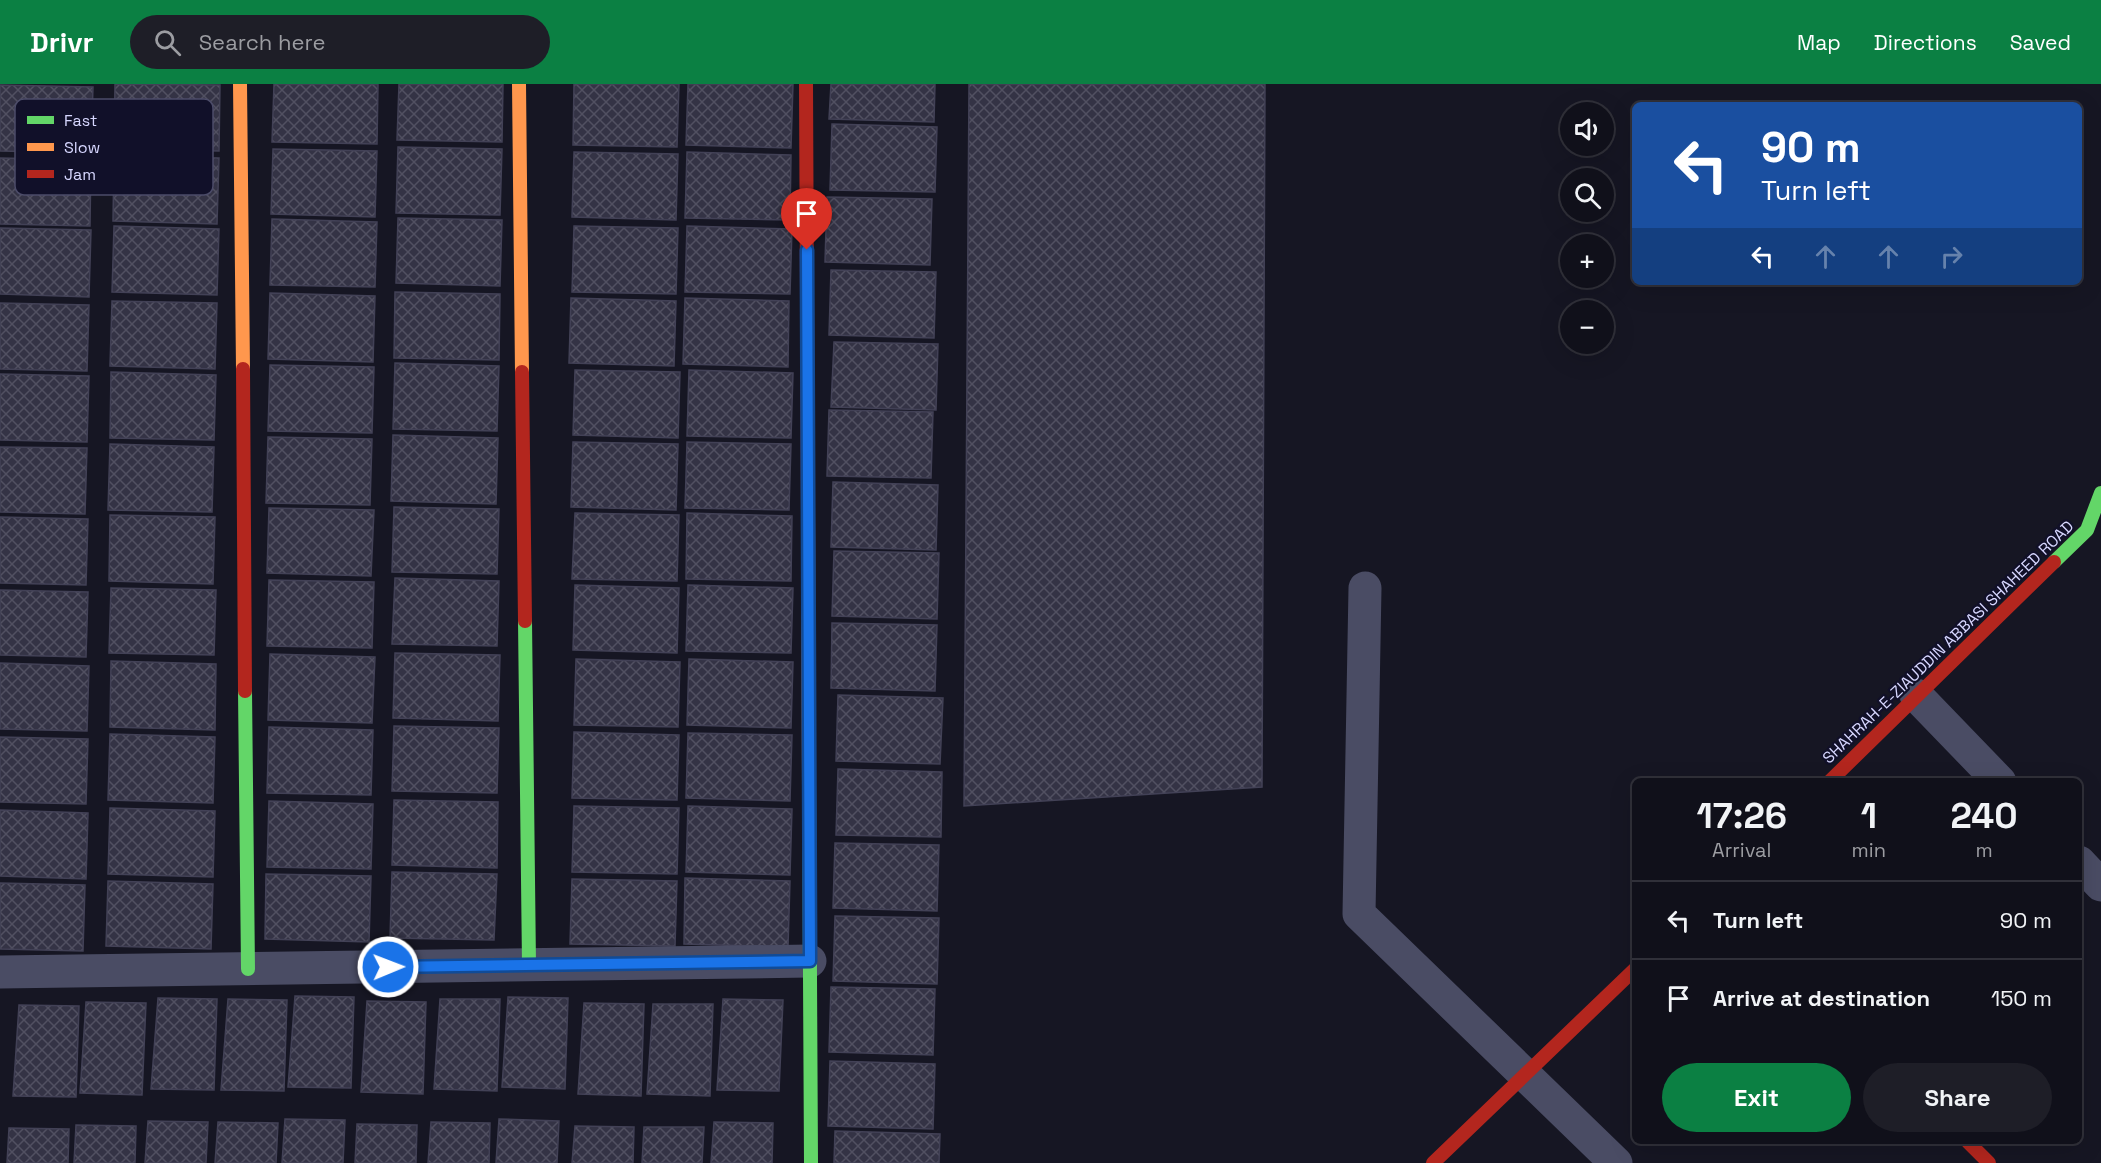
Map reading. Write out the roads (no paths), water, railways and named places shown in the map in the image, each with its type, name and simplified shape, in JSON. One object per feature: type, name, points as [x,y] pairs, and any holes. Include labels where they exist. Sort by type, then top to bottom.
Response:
[{"type":"street","points":[[240,84],[248,969]]},
{"type":"street","points":[[519,84],[529,965]]},
{"type":"street","points":[[806,84],[810,1163]]},
{"type":"street","name":"SHAHRAH-E-ZIAUDDIN ABBASI SHAHEED ROAD","points":[[1833,778],[2086,530],[2101,496]]},
{"type":"street","points":[[1365,588],[1359,914],[1525,1072],[1616,1163]]},
{"type":"street","points":[[1916,695],[1996,778]]},
{"type":"street","points":[[2082,865],[2101,885]]},
{"type":"street","points":[[0,972],[810,961]]},
{"type":"street","points":[[1433,1163],[1525,1072],[1632,972]]},
{"type":"street","points":[[1970,1144],[1989,1163]]}]
